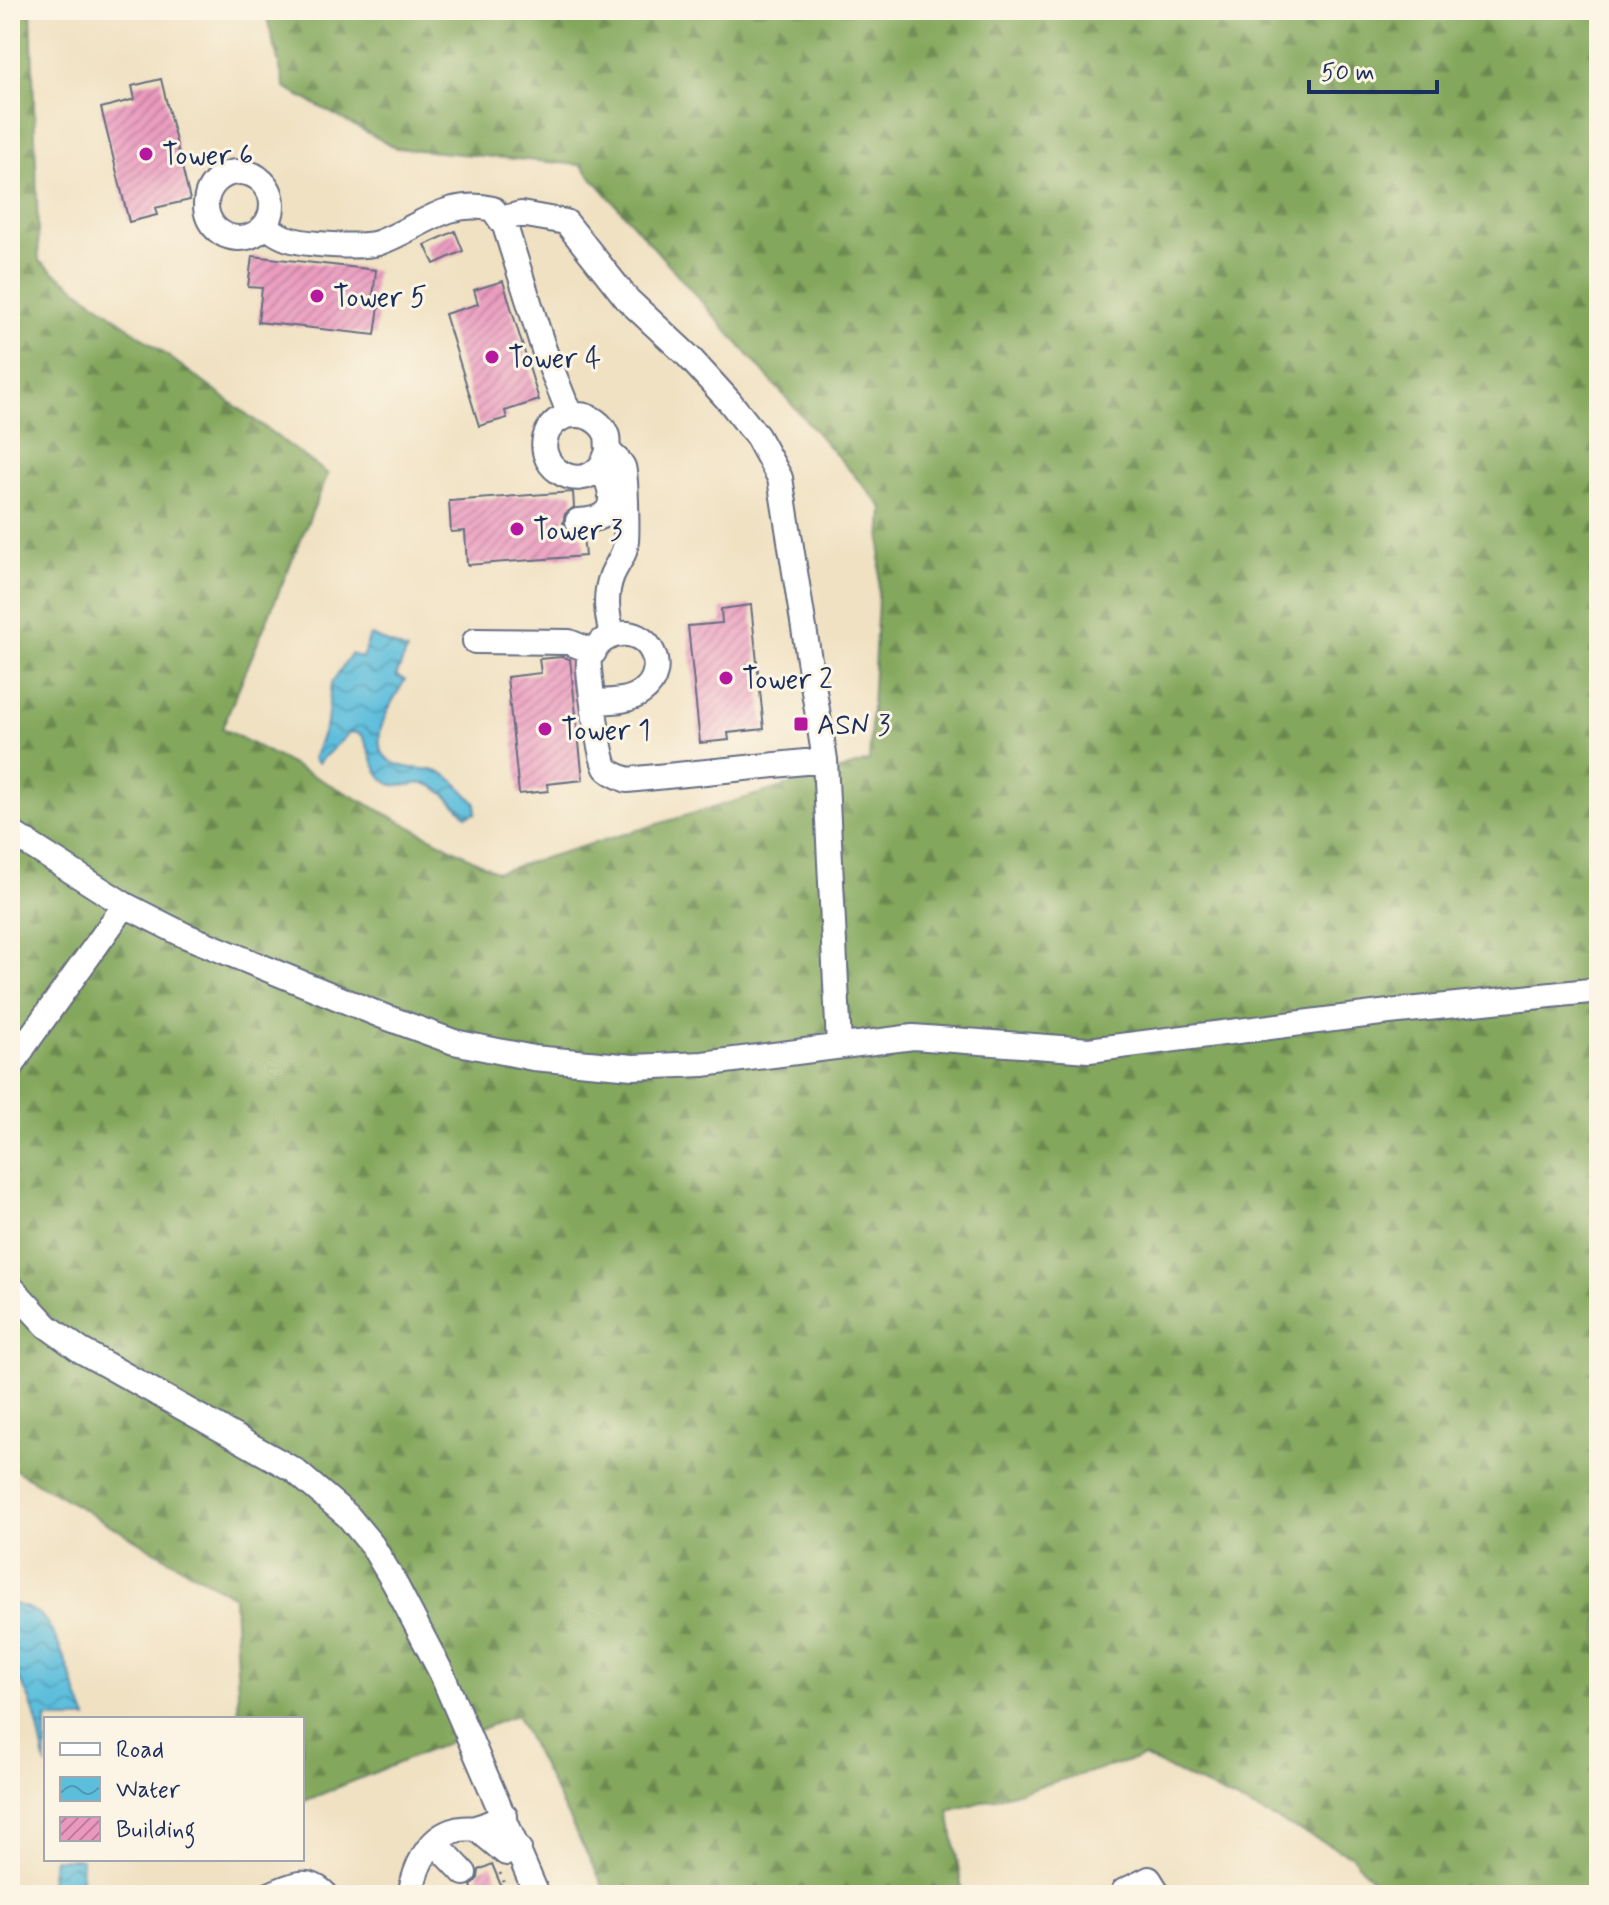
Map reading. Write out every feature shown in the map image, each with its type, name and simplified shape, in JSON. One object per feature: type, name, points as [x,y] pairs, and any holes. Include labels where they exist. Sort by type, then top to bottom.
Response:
[{"type":"street","points":[[265,226],[287,239],[362,247],[382,241],[454,207],[478,205],[493,209],[505,226],[544,350],[570,415]]},
{"type":"street","points":[[500,219],[521,214],[566,222],[627,299],[689,357],[729,401],[757,436],[780,478],[825,760],[839,1045]]},
{"type":"street","points":[[578,521],[598,520],[605,515],[611,502],[604,459],[607,436],[598,423],[585,415],[570,415],[556,421],[547,433],[544,448],[548,463],[559,474],[573,478],[588,476],[604,459]]},
{"type":"street","points":[[604,459],[623,467],[626,543],[608,591],[606,611],[612,635]]},
{"type":"street","points":[[594,702],[624,699],[641,693],[651,682],[657,670],[654,652],[646,641],[630,633],[612,635],[598,644],[589,660],[599,752],[605,768],[627,780],[825,760]]},
{"type":"street","points":[[475,641],[569,642],[594,652]]},
{"type":"street","points":[[10,832],[125,905],[184,935],[454,1042],[533,1058],[633,1067],[689,1065],[913,1037],[1089,1050],[1389,1012],[1599,990]]},
{"type":"street","points":[[10,1069],[125,905]]},
{"type":"street","points":[[10,1286],[47,1326],[80,1350],[294,1470],[348,1516],[372,1545],[441,1672],[537,1895]]},
{"type":"street","points":[[410,1895],[425,1852],[441,1836],[457,1829],[476,1828],[505,1816]]},
{"type":"street","points":[[476,1828],[499,1850],[506,1853],[519,1849]]},
{"type":"street","points":[[435,1842],[464,1873]]},
{"type":"street","points":[[1123,1895],[1124,1891],[1149,1879],[1159,1895]]},
{"type":"street","points":[[269,1895],[298,1883],[317,1886],[326,1895]]},
{"type":"path","points":[[500,1872],[510,1895]]},
{"type":"green space","points":[[10,10],[31,10],[39,261],[328,474],[222,728],[497,872],[869,761],[883,508],[581,165],[396,148],[285,88],[265,10],[1599,10],[1599,1895],[1385,1895],[1351,1855],[1144,1757],[949,1811],[963,1895],[608,1895],[516,1715],[304,1801],[304,1717],[239,1717],[234,1597],[10,1467]]},
{"type":"water","points":[[370,635],[407,651],[396,676],[405,680],[391,703],[381,730],[379,742],[382,753],[406,767],[434,771],[449,777],[476,804],[476,813],[466,816],[433,786],[422,783],[397,786],[385,781],[361,734],[350,732],[318,763],[313,759],[327,723],[331,684],[351,654],[362,658]]},
{"type":"water","points":[[10,1603],[33,1611],[47,1623],[86,1717],[44,1717],[44,1756],[30,1701],[10,1667]]},
{"type":"water","points":[[54,1861],[82,1861],[80,1895],[48,1895]]},
{"type":"building","name":"Tower 6","points":[[161,79],[190,200],[155,208],[157,215],[129,222],[101,108],[135,99],[132,86]]},
{"type":"building","points":[[455,231],[463,251],[434,264],[425,245]]},
{"type":"building","name":"Tower 5","points":[[252,256],[376,270],[372,306],[379,306],[375,335],[258,322],[262,288],[248,287]]},
{"type":"building","name":"Tower 4","points":[[503,281],[539,400],[505,411],[507,418],[479,426],[445,314],[478,304],[474,290]]},
{"type":"building","name":"Tower 3","points":[[573,492],[574,507],[565,514],[563,523],[571,534],[583,536],[585,556],[467,565],[465,531],[451,532],[449,501]]},
{"type":"building","name":"Tower 2","points":[[751,605],[764,729],[728,733],[729,740],[700,743],[688,626],[722,623],[721,609]]},
{"type":"building","name":"Tower 1","points":[[539,659],[570,659],[583,780],[547,784],[548,791],[519,794],[507,677],[541,673]]},
{"type":"building","points":[[492,1864],[505,1895],[475,1895],[471,1886],[478,1878],[479,1870]]},
{"type":"place","name":"Tower 6","points":[[146,154]]},
{"type":"place","name":"Tower 5","points":[[317,296]]},
{"type":"place","name":"Tower 4","points":[[492,357]]},
{"type":"place","name":"Tower 3","points":[[517,529]]},
{"type":"place","name":"Tower 2","points":[[726,678]]},
{"type":"place","name":"ASN 3","points":[[801,724]]},
{"type":"place","name":"Tower 1","points":[[545,729]]}]
